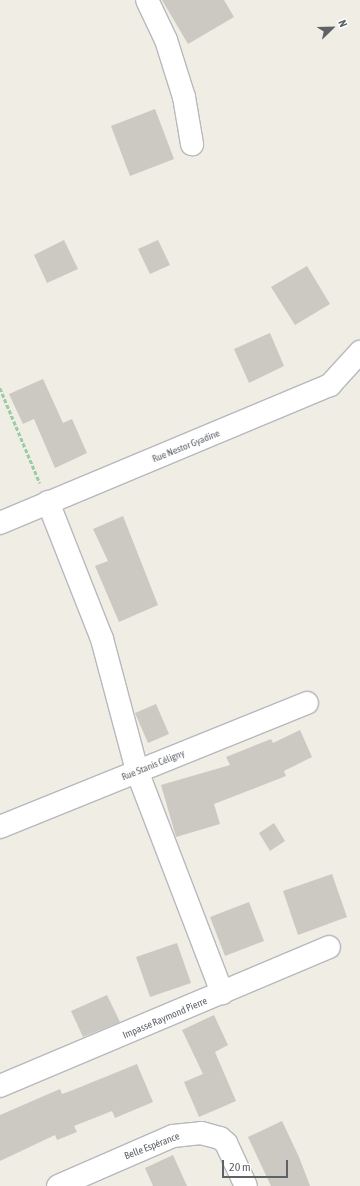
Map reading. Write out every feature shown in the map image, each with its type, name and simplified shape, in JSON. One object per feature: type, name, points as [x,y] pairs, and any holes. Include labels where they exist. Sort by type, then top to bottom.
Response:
[{"type":"street","points":[[147,0],[166,40],[184,97],[192,144]]},
{"type":"street","name":"Rue Nestor Gyadine","points":[[0,522],[330,385],[360,352]]},
{"type":"street","points":[[48,502],[102,639],[137,772],[222,994]]},
{"type":"street","name":"Rue Stanis Céligny","points":[[0,827],[307,703]]},
{"type":"street","name":"Impasse Raymond Pierre","points":[[0,1086],[222,994],[329,947]]},
{"type":"street","name":"Belle Espérance","points":[[58,1186],[173,1136],[188,1133],[209,1134],[220,1138],[236,1162],[246,1186]]},
{"type":"path","points":[[0,388],[48,502]]},
{"type":"building","points":[[162,0],[224,0],[234,17],[188,44]]},
{"type":"building","points":[[155,109],[174,159],[130,176],[111,126]]},
{"type":"building","points":[[64,240],[78,269],[47,283],[34,255]]},
{"type":"building","points":[[158,240],[170,265],[150,274],[138,249]]},
{"type":"building","points":[[307,266],[330,304],[295,325],[271,287]]},
{"type":"building","points":[[270,333],[284,366],[249,383],[234,349]]},
{"type":"building","points":[[43,379],[63,423],[72,419],[87,453],[55,468],[34,419],[23,424],[9,394]]},
{"type":"building","points":[[123,516],[158,605],[119,622],[95,566],[108,561],[93,529]]},
{"type":"building","points":[[156,704],[169,734],[148,743],[135,713]]},
{"type":"building","points":[[300,730],[312,757],[284,771],[286,776],[214,804],[220,824],[176,837],[161,785],[230,765],[226,757],[271,739],[273,743]]},
{"type":"building","points":[[274,823],[285,841],[270,851],[259,833]]},
{"type":"building","points":[[332,874],[347,917],[298,935],[283,891]]},
{"type":"building","points":[[249,902],[264,941],[225,956],[210,917]]},
{"type":"building","points":[[177,943],[191,983],[150,997],[136,957]]},
{"type":"building","points":[[107,995],[120,1022],[83,1037],[71,1011]]},
{"type":"building","points":[[214,1015],[228,1045],[215,1052],[236,1101],[199,1117],[184,1082],[203,1074],[182,1030]]},
{"type":"building","points":[[137,1064],[153,1102],[115,1118],[112,1111],[74,1126],[77,1132],[57,1140],[55,1135],[0,1161],[0,1115],[60,1089],[62,1094]]},
{"type":"building","points":[[282,1121],[299,1157],[310,1186],[271,1186],[248,1137]]},
{"type":"building","points":[[173,1155],[187,1186],[153,1186],[145,1168]]}]
